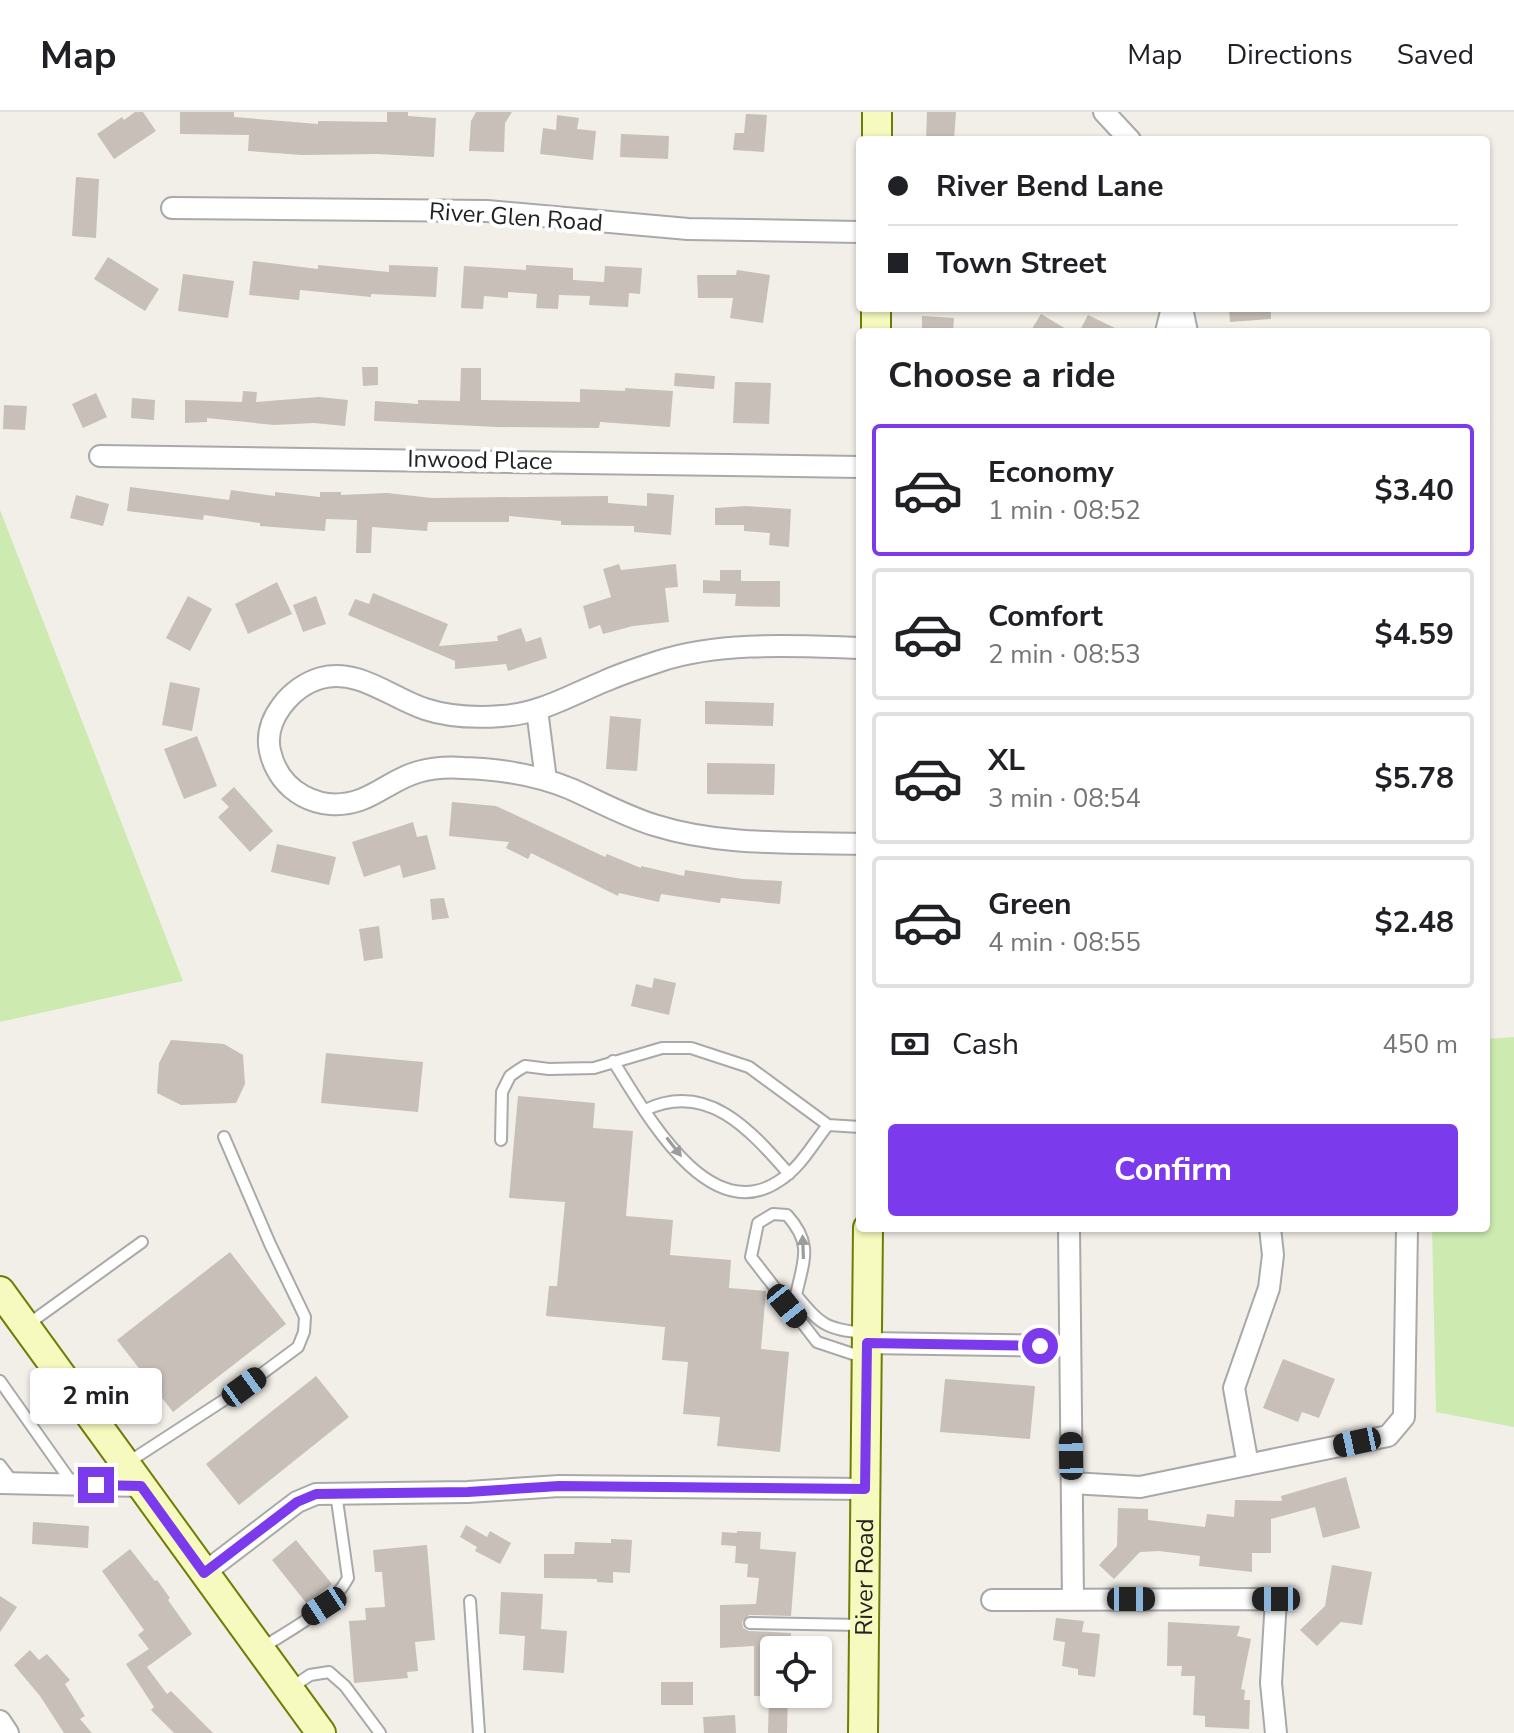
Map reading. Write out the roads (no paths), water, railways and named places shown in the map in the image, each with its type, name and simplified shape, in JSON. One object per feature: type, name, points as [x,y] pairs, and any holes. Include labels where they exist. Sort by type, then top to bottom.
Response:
[{"type":"street","points":[[877,112],[877,136]]},
{"type":"street","points":[[1104,112],[1126,136]]},
{"type":"street","name":"River Glen Road","points":[[172,208],[487,211],[688,229],[856,232]]},
{"type":"street","name":"Inwood Place","points":[[100,456],[856,467]]},
{"type":"street","points":[[856,648],[803,646],[703,652],[664,660],[537,710],[506,716],[450,715],[397,699],[368,682],[332,676],[303,686],[289,697],[278,712],[269,741],[276,768],[285,782],[312,801],[329,805],[364,799],[398,779],[441,768],[508,772],[546,780],[654,825],[697,835],[744,841],[856,844]]},
{"type":"street","points":[[537,710],[546,780]]},
{"type":"street","name":"River Road","points":[[863,1733],[868,1232]]},
{"type":"street","points":[[1069,1232],[1073,1600]]},
{"type":"street","points":[[1248,1465],[1234,1388],[1269,1288],[1273,1255],[1270,1232]]},
{"type":"street","points":[[1072,1483],[1140,1487],[1388,1436],[1404,1417],[1407,1232]]},
{"type":"street","points":[[0,1291],[321,1733]]},
{"type":"street","points":[[867,1345],[1069,1346]]},
{"type":"street","points":[[7,1483],[73,1484],[133,1475]]},
{"type":"street","points":[[204,1573],[297,1502],[316,1494],[468,1492],[559,1486],[865,1489]]},
{"type":"street","points":[[992,1600],[1276,1599],[1271,1683],[1276,1733]]},
{"type":"street","points":[[0,1721],[8,1733]]},
{"type":"lane","points":[[501,1140],[502,1092],[510,1076],[525,1066],[594,1068],[662,1048],[691,1048],[749,1067],[828,1125],[856,1127]]},
{"type":"lane","points":[[613,1061],[645,1110],[691,1168],[699,1176],[719,1186],[740,1191],[760,1190],[777,1183],[805,1157],[828,1125]]},
{"type":"lane","points":[[645,1110],[678,1100],[720,1110],[753,1134],[789,1174]]},
{"type":"lane","points":[[133,1475],[298,1347],[304,1332],[305,1317],[224,1137]]},
{"type":"lane","points":[[773,1214],[787,1215],[803,1233],[804,1256],[796,1295],[820,1323],[867,1345],[817,1342],[751,1257],[758,1223],[773,1214]]},
{"type":"lane","points":[[26,1327],[142,1242]]},
{"type":"lane","points":[[0,1381],[73,1484]]},
{"type":"lane","points":[[0,1465],[7,1483]]},
{"type":"lane","points":[[260,1649],[324,1606],[341,1590],[348,1578],[336,1493]]},
{"type":"lane","points":[[470,1601],[479,1733]]},
{"type":"lane","points":[[750,1623],[864,1625]]},
{"type":"lane","points":[[289,1689],[310,1675],[329,1672],[345,1686],[380,1733]]}]
